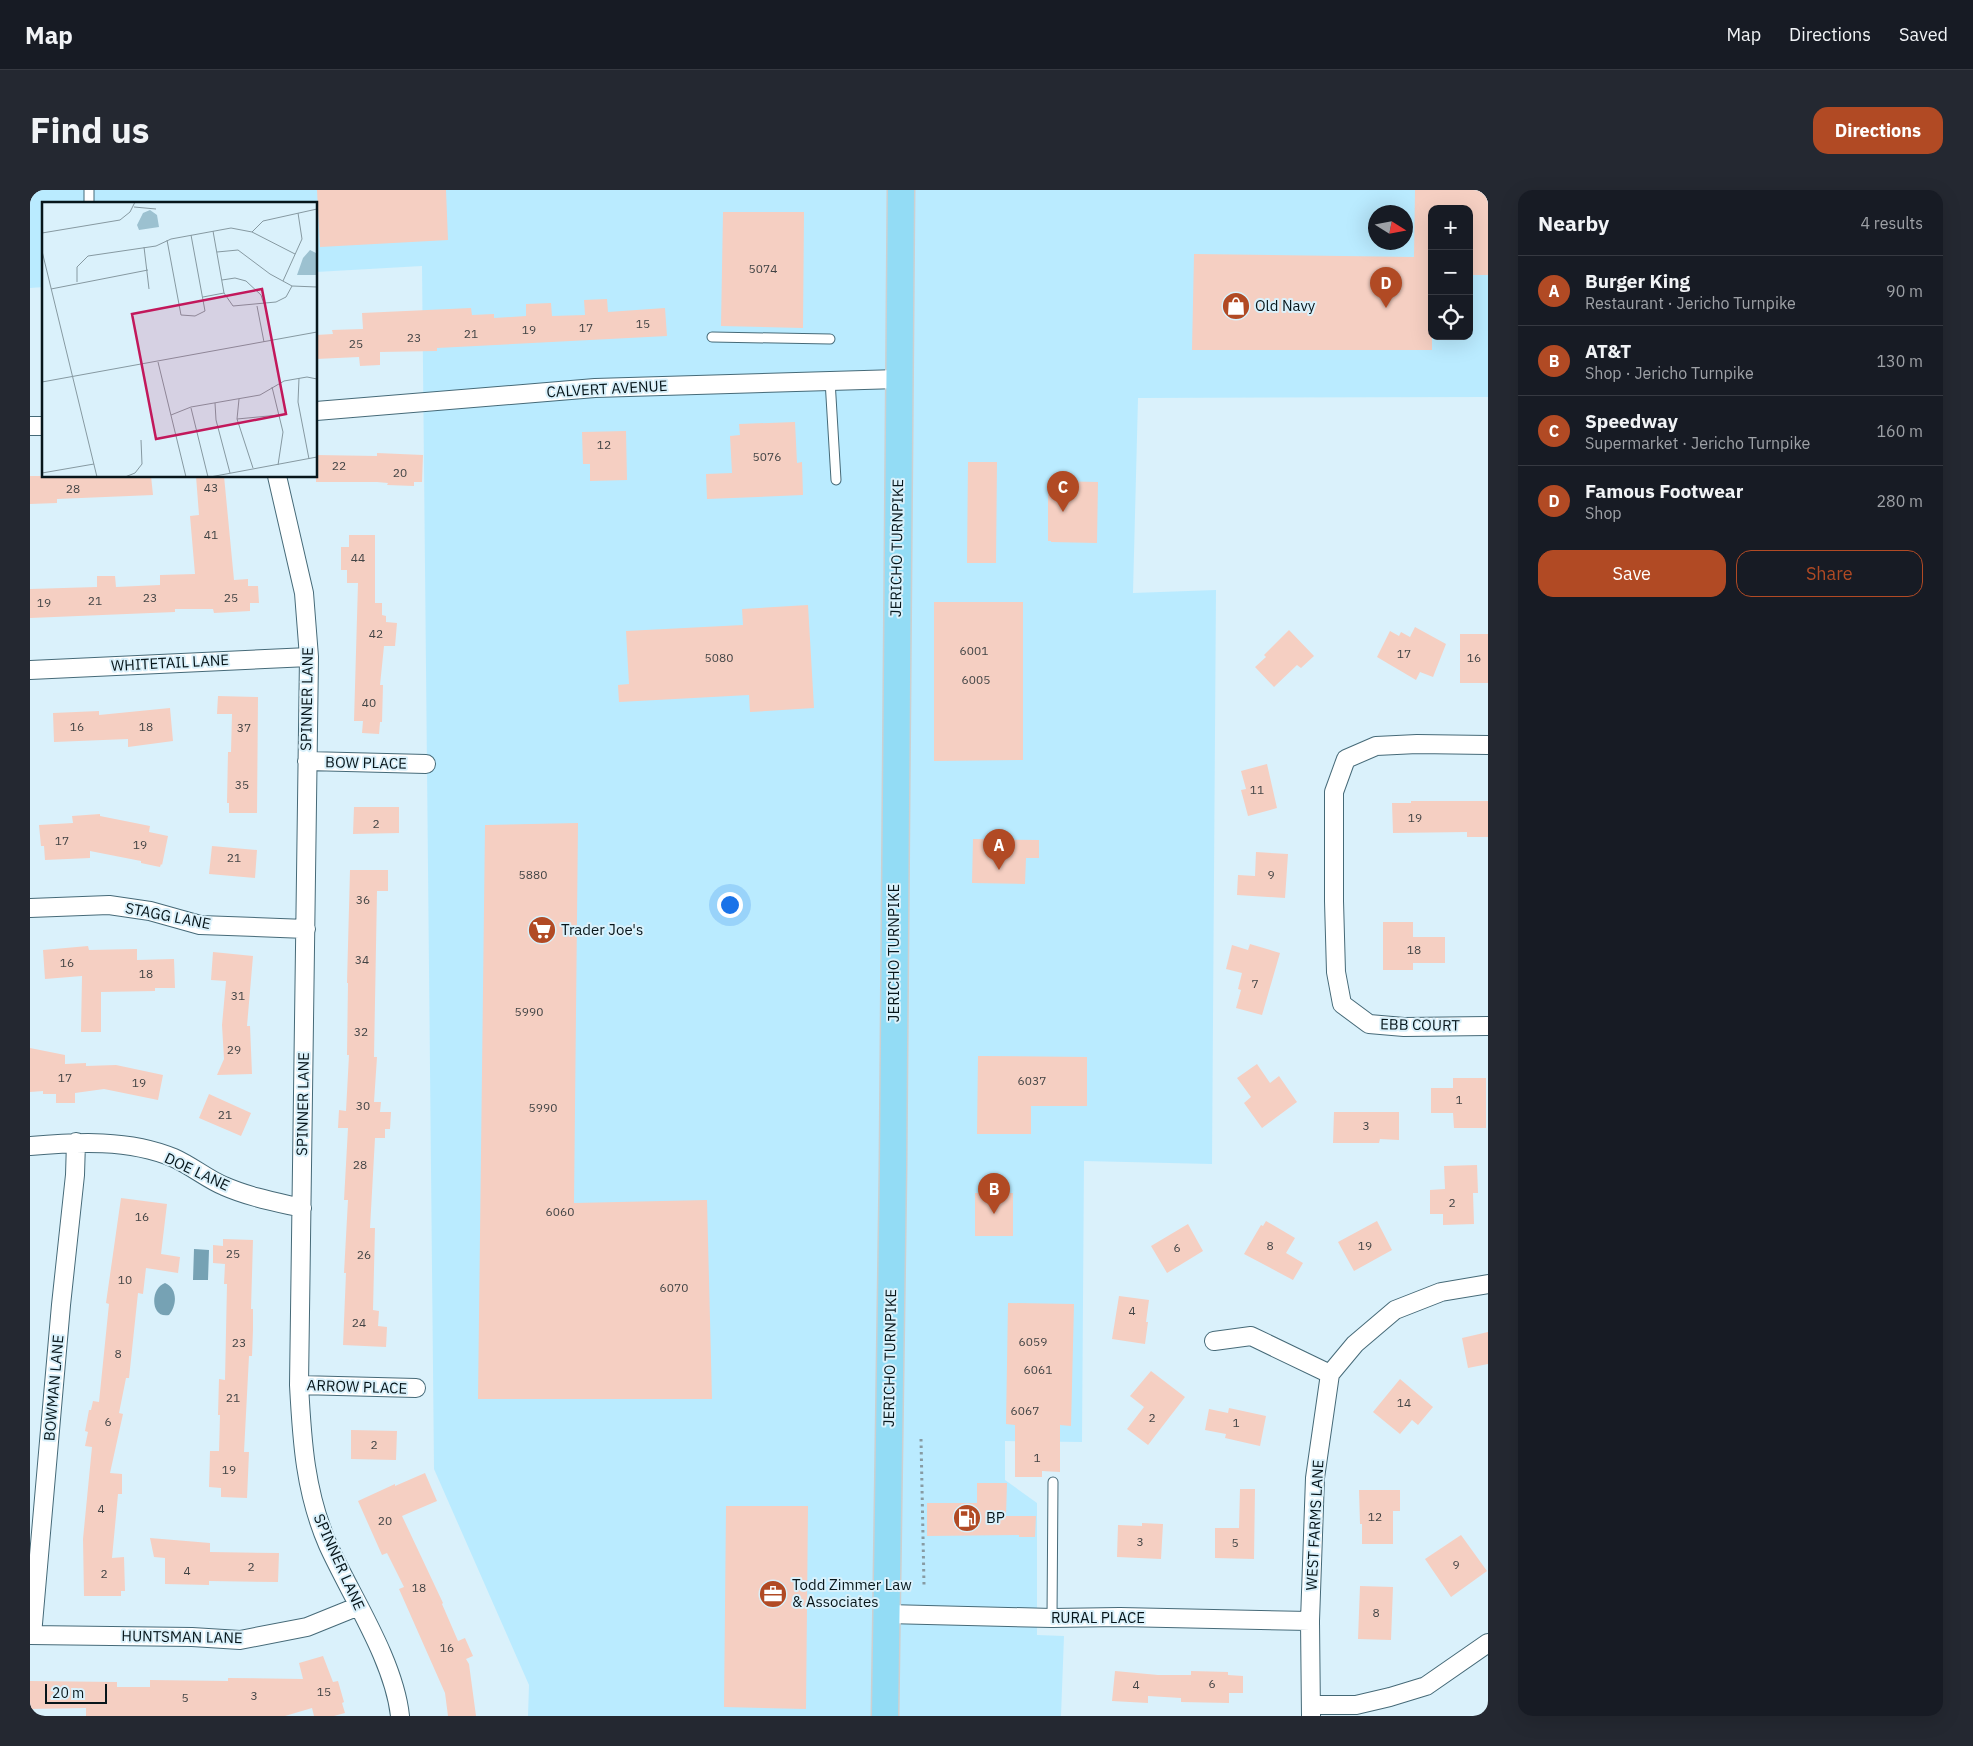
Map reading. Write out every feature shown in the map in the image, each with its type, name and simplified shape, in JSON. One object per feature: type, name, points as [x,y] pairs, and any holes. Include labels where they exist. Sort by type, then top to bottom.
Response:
[{"type":"main road","name":"JERICHO TURNPIKE","points":[[885,1716],[893,1142],[901,190]]},
{"type":"street","name":"CALVERT AVENUE","points":[[318,411],[595,388],[898,379]]},
{"type":"street","name":"SPINNER LANE","points":[[277,478],[304,593],[309,657],[299,1385],[303,1455],[313,1501],[328,1543],[389,1671],[400,1716]]},
{"type":"street","name":"WHITETAIL LANE","points":[[30,670],[309,657]]},
{"type":"street","name":"EBB COURT","points":[[1488,745],[1417,744],[1376,746],[1346,759],[1334,792],[1336,972],[1342,1004],[1369,1024],[1404,1027],[1488,1026]]},
{"type":"street","name":"BOW PLACE","points":[[307,761],[426,764]]},
{"type":"street","name":"STAGG LANE","points":[[30,908],[109,905],[150,911],[200,925],[306,929]]},
{"type":"street","name":"DOE LANE","points":[[30,1146],[76,1142],[133,1146],[174,1158],[223,1186],[251,1196],[302,1208]]},
{"type":"street","name":"BOWMAN LANE","points":[[31,1634],[61,1305],[75,1175],[76,1142]]},
{"type":"street","points":[[1214,1341],[1252,1336],[1330,1374],[1355,1344],[1395,1310],[1441,1292],[1488,1284]]},
{"type":"street","name":"WEST FARMS LANE","points":[[1311,1710],[1310,1621],[1315,1478],[1330,1374]]},
{"type":"street","name":"ARROW PLACE","points":[[299,1385],[416,1388]]},
{"type":"street","name":"HUNTSMAN LANE","points":[[31,1634],[192,1637],[240,1640],[307,1627],[358,1606]]},
{"type":"street","name":"RURAL PLACE","points":[[887,1614],[1310,1621]]},
{"type":"street","points":[[1311,1710],[1356,1705],[1426,1686],[1488,1643]]},
{"type":"lane","points":[[712,337],[830,339]]},
{"type":"lane","points":[[830,380],[836,480]]},
{"type":"lane","points":[[1052,1618],[1053,1482]]},
{"type":"path","points":[[921,1439],[924,1585]]},
{"type":"shaded area","points":[[30,190],[1488,190],[1488,397],[1138,398],[1133,593],[1216,590],[1212,1164],[1084,1161],[1082,1442],[1005,1441],[1005,1480],[1037,1503],[1037,1635],[1064,1636],[1061,1716],[528,1716],[529,1685],[434,1469],[422,266],[318,272],[318,202],[42,202],[42,287],[30,288]]},
{"type":"shaded area","points":[[194,1249],[209,1250],[208,1280],[193,1280]]},
{"type":"shaded area","points":[[165,1283],[172,1289],[175,1298],[174,1307],[169,1315],[163,1315],[158,1312],[154,1302],[157,1291]]},
{"type":"building","points":[[317,190],[446,190],[448,240],[320,247]]},
{"type":"building","points":[[1415,190],[1488,190],[1488,275],[1473,275],[1473,205],[1428,205],[1428,340],[1432,340],[1432,350],[1192,350],[1194,254],[1414,257]]},
{"type":"building","points":[[723,212],[804,212],[803,328],[721,326]]},
{"type":"building","points":[[607,299],[608,312],[665,308],[667,336],[437,348],[437,351],[380,352],[380,365],[360,366],[359,357],[318,359],[318,335],[333,334],[332,330],[363,329],[362,313],[471,308],[472,315],[494,314],[494,318],[526,316],[526,304],[551,303],[552,316],[585,315],[584,300]]},
{"type":"building","points":[[795,422],[797,463],[802,462],[803,495],[707,499],[706,474],[732,473],[730,436],[740,435],[739,424]]},
{"type":"building","points":[[626,431],[627,480],[590,481],[590,464],[583,464],[582,432]]},
{"type":"building","points":[[377,453],[423,455],[422,482],[414,482],[414,486],[387,485],[388,483],[377,482],[316,482],[316,478],[318,478],[318,455],[377,456]]},
{"type":"building","points":[[968,462],[997,462],[996,563],[967,563]]},
{"type":"building","points":[[30,476],[42,476],[42,478],[151,478],[153,495],[57,499],[57,503],[30,504]]},
{"type":"building","points":[[196,478],[224,478],[234,580],[248,579],[248,586],[258,586],[259,603],[250,603],[250,611],[214,613],[213,609],[175,609],[175,612],[30,618],[30,589],[97,587],[97,576],[115,576],[116,587],[160,585],[160,575],[195,574],[190,516],[199,515]]},
{"type":"building","points":[[1053,481],[1098,482],[1097,543],[1048,541],[1048,495],[1050,484],[1053,484]]},
{"type":"building","points":[[349,535],[375,535],[375,603],[382,603],[382,615],[386,616],[386,622],[397,623],[395,646],[384,646],[380,685],[383,685],[382,722],[380,722],[379,734],[362,733],[363,721],[354,721],[358,583],[347,583],[347,570],[341,570],[341,547],[349,547]]},
{"type":"building","points":[[934,602],[1023,602],[1023,760],[934,761]]},
{"type":"building","points":[[808,605],[814,708],[750,712],[749,695],[619,702],[618,685],[629,684],[626,631],[743,625],[742,609]]},
{"type":"building","points":[[1415,627],[1446,644],[1433,677],[1420,672],[1416,680],[1377,657],[1390,631],[1399,636],[1401,632],[1410,637]]},
{"type":"building","points":[[1289,630],[1314,656],[1301,668],[1297,665],[1274,687],[1255,667]]},
{"type":"building","points":[[1460,634],[1488,634],[1488,683],[1460,683]]},
{"type":"building","points":[[218,696],[258,697],[257,813],[229,813],[229,803],[227,803],[228,752],[231,752],[232,714],[217,714]]},
{"type":"building","points":[[170,708],[173,741],[128,747],[128,739],[54,742],[53,713],[99,711],[99,715]]},
{"type":"building","points":[[1267,764],[1277,808],[1248,816],[1241,790],[1246,789],[1241,771]]},
{"type":"building","points":[[1411,801],[1488,801],[1488,837],[1467,837],[1467,832],[1393,833],[1392,803],[1411,803]]},
{"type":"building","points":[[354,807],[399,807],[399,833],[353,834]]},
{"type":"building","points":[[100,814],[100,816],[150,826],[149,832],[168,836],[162,865],[160,867],[141,863],[141,861],[90,851],[90,858],[45,860],[44,846],[41,846],[39,825],[73,823],[72,816]]},
{"type":"building","points":[[578,823],[574,1203],[707,1200],[712,1399],[478,1399],[485,825]]},
{"type":"building","points":[[973,839],[1039,840],[1039,858],[1026,858],[1025,884],[972,883]]},
{"type":"building","points":[[212,846],[257,850],[255,878],[209,874]]},
{"type":"building","points":[[1256,852],[1288,854],[1285,898],[1237,895],[1238,875],[1255,876]]},
{"type":"building","points":[[350,870],[388,870],[388,891],[377,891],[374,1057],[377,1057],[374,1102],[381,1102],[380,1112],[391,1112],[390,1129],[385,1129],[385,1138],[375,1138],[370,1228],[375,1228],[373,1310],[379,1311],[378,1326],[387,1327],[386,1347],[343,1345],[348,1200],[344,1200],[348,1128],[338,1128],[339,1110],[346,1111],[349,1055],[347,1055],[347,983]]},
{"type":"building","points":[[1383,922],[1413,922],[1413,937],[1445,937],[1445,963],[1413,963],[1413,970],[1383,970]]},
{"type":"building","points":[[1250,944],[1280,953],[1262,1015],[1236,1008],[1241,990],[1238,989],[1242,973],[1226,969],[1232,945],[1248,950]]},
{"type":"building","points":[[88,946],[89,950],[137,949],[137,960],[174,959],[175,988],[155,988],[155,991],[101,992],[101,1032],[81,1032],[82,976],[45,979],[43,950]]},
{"type":"building","points":[[213,952],[253,956],[247,1026],[250,1026],[252,1074],[217,1075],[224,1059],[222,1025],[226,981],[211,980]]},
{"type":"building","points":[[30,1048],[65,1055],[65,1064],[86,1063],[86,1066],[116,1065],[163,1075],[158,1100],[104,1089],[75,1093],[75,1103],[56,1103],[56,1094],[43,1094],[43,1091],[30,1092]]},
{"type":"building","points":[[978,1056],[1087,1057],[1087,1106],[1031,1106],[1031,1134],[977,1134]]},
{"type":"building","points":[[1257,1064],[1270,1083],[1279,1076],[1297,1102],[1262,1128],[1244,1103],[1251,1097],[1237,1078]]},
{"type":"building","points":[[1453,1078],[1486,1078],[1486,1128],[1454,1128],[1453,1113],[1431,1113],[1431,1088],[1453,1088]]},
{"type":"building","points":[[209,1094],[251,1113],[241,1136],[199,1118]]},
{"type":"building","points":[[1334,1112],[1399,1112],[1399,1140],[1380,1139],[1379,1143],[1333,1143]]},
{"type":"building","points":[[1477,1165],[1478,1193],[1473,1193],[1474,1224],[1443,1225],[1443,1214],[1430,1214],[1430,1190],[1445,1189],[1444,1166]]},
{"type":"building","points":[[975,1193],[1013,1193],[1013,1236],[975,1236]]},
{"type":"building","points":[[121,1198],[167,1204],[161,1254],[180,1257],[178,1273],[146,1268],[143,1294],[138,1293],[129,1378],[126,1378],[119,1413],[123,1414],[110,1473],[122,1474],[122,1494],[118,1494],[112,1558],[124,1557],[125,1591],[121,1591],[121,1596],[84,1596],[83,1539],[92,1447],[85,1446],[88,1432],[85,1431],[89,1410],[91,1410],[93,1401],[99,1402],[109,1304],[106,1303]]},
{"type":"building","points":[[1266,1221],[1295,1238],[1286,1253],[1303,1263],[1293,1280],[1244,1254],[1261,1225],[1263,1226]]},
{"type":"building","points":[[1377,1221],[1392,1250],[1354,1271],[1338,1242]]},
{"type":"building","points":[[1188,1224],[1203,1251],[1167,1273],[1151,1246]]},
{"type":"building","points":[[223,1239],[253,1240],[252,1356],[249,1356],[244,1452],[249,1452],[247,1498],[221,1497],[221,1488],[209,1487],[210,1451],[219,1451],[219,1379],[225,1380],[227,1284],[224,1284],[225,1264],[213,1263],[213,1245],[223,1246]]},
{"type":"building","points":[[1119,1296],[1149,1300],[1145,1344],[1112,1339]]},
{"type":"building","points":[[1008,1303],[1074,1304],[1071,1426],[1060,1425],[1060,1472],[1042,1471],[1042,1477],[1015,1477],[1015,1425],[1006,1424]]},
{"type":"building","points":[[1488,1332],[1488,1364],[1468,1368],[1462,1338]]},
{"type":"building","points":[[1151,1371],[1185,1397],[1148,1445],[1127,1429],[1144,1407],[1130,1396]]},
{"type":"building","points":[[1400,1379],[1433,1407],[1418,1425],[1412,1420],[1400,1434],[1373,1412]]},
{"type":"building","points":[[1229,1408],[1266,1416],[1260,1446],[1225,1438],[1226,1434],[1205,1430],[1209,1409],[1228,1413]]},
{"type":"building","points":[[351,1430],[397,1431],[396,1460],[351,1459]]},
{"type":"building","points":[[425,1473],[437,1501],[402,1516],[443,1603],[458,1641],[465,1638],[473,1656],[466,1659],[469,1664],[476,1716],[448,1716],[445,1693],[399,1589],[404,1587],[387,1553],[382,1555],[358,1501]]},
{"type":"building","points":[[977,1483],[1007,1483],[1006,1516],[1036,1516],[1035,1537],[1019,1537],[1019,1535],[927,1536],[927,1503],[977,1503]]},
{"type":"building","points":[[1240,1489],[1255,1489],[1254,1559],[1215,1558],[1215,1528],[1239,1528]]},
{"type":"building","points":[[1359,1490],[1400,1490],[1400,1511],[1393,1511],[1393,1544],[1362,1544]]},
{"type":"building","points":[[726,1506],[808,1506],[806,1709],[724,1707]]},
{"type":"building","points":[[1142,1523],[1163,1524],[1161,1559],[1117,1557],[1118,1525],[1142,1526]]},
{"type":"building","points":[[1461,1535],[1487,1571],[1451,1597],[1425,1559]]},
{"type":"building","points":[[150,1538],[210,1543],[210,1552],[279,1553],[278,1582],[209,1581],[209,1585],[165,1584],[165,1558],[154,1557]]},
{"type":"building","points":[[1360,1586],[1393,1587],[1391,1640],[1358,1639]]},
{"type":"building","points":[[323,1656],[333,1682],[338,1681],[345,1713],[334,1716],[314,1716],[312,1708],[285,1716],[86,1716],[86,1708],[30,1709],[30,1681],[117,1682],[117,1687],[150,1687],[150,1680],[228,1681],[228,1678],[303,1679],[299,1663]]},
{"type":"building","points":[[1115,1671],[1158,1675],[1191,1675],[1191,1671],[1228,1672],[1228,1675],[1243,1676],[1243,1693],[1229,1693],[1229,1703],[1181,1702],[1181,1698],[1148,1696],[1148,1703],[1112,1701]]},
{"type":"place","name":"Old Navy","points":[[1236,306]]},
{"type":"place","name":"Famous Footwear","points":[[1386,308]]},
{"type":"place","name":"Speedway","points":[[1063,512]]},
{"type":"place","name":"Burger King","points":[[999,870]]},
{"type":"place","name":"Trader Joe's","points":[[542,930]]},
{"type":"place","name":"AT&T","points":[[994,1214]]},
{"type":"place","name":"BP","points":[[967,1518]]},
{"type":"place","name":"Todd Zimmer Law & Associates","points":[[773,1594]]}]
